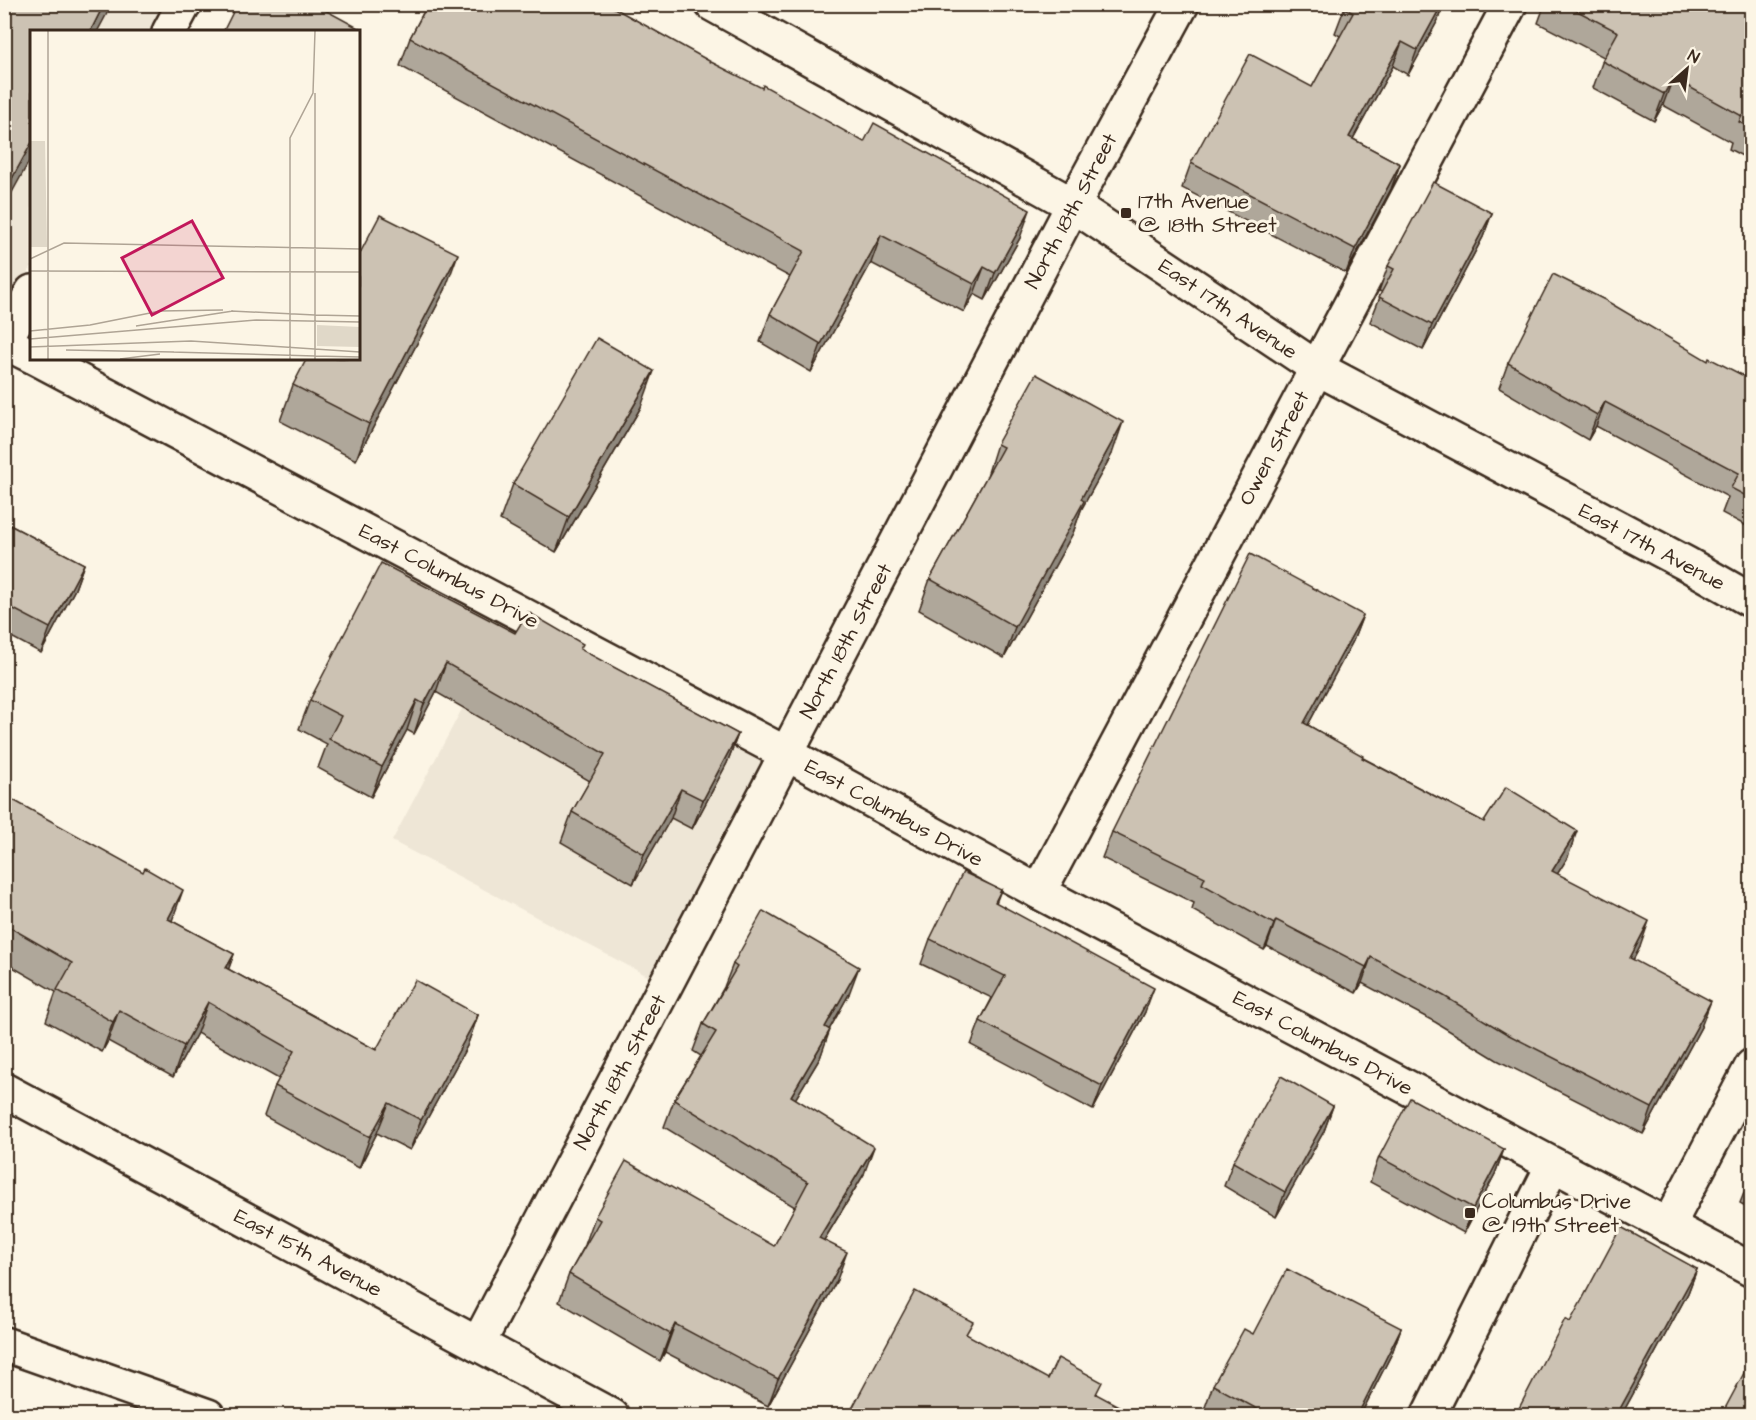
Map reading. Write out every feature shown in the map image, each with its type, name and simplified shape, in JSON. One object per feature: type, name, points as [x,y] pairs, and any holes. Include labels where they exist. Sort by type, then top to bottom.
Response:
[{"type":"street","points":[[170,30],[184,4]]},
{"type":"street","name":"East 17th Avenue","points":[[712,4],[1073,205],[1317,368],[1752,601]]},
{"type":"street","name":"North 18th Street","points":[[478,1344],[1073,205],[1182,4]]},
{"type":"street","name":"Owen Street","points":[[1039,892],[1510,4]]},
{"type":"street","points":[[30,296],[5,342],[30,355]]},
{"type":"street","name":"East Columbus Drive","points":[[40,360],[787,754],[1039,892],[1752,1270]]},
{"type":"street","points":[[1668,1226],[1752,1066]]},
{"type":"street","name":"East 15th Avenue","points":[[4,1090],[612,1416]]},
{"type":"street","points":[[1428,1416],[1553,1166]]},
{"type":"street","points":[[4,1344],[208,1416]]},
{"type":"shaded area","points":[[5,5],[171,5],[158,30],[30,30],[30,269],[5,318]]},
{"type":"shaded area","points":[[515,609],[778,755],[657,981],[392,841]]},
{"type":"building","points":[[4,4],[104,4],[91,30],[30,30],[30,146],[4,193]]},
{"type":"building","points":[[237,4],[314,4],[362,30],[360,34],[360,30],[224,30]]},
{"type":"building","points":[[428,4],[607,4],[711,62],[762,88],[763,85],[864,142],[874,123],[1030,210],[995,273],[984,267],[974,284],[881,235],[821,344],[770,314],[804,251],[410,38]]},
{"type":"building","points":[[1346,4],[1442,4],[1417,50],[1402,42],[1349,137],[1400,164],[1355,249],[1191,163],[1250,54],[1312,87],[1353,13],[1344,8]]},
{"type":"building","points":[[1564,4],[1752,4],[1752,129],[1739,122],[1742,116],[1673,78],[1664,94],[1602,61],[1618,32]]},
{"type":"building","points":[[1433,182],[1492,213],[1432,325],[1379,297],[1394,269],[1388,266]]},
{"type":"building","points":[[380,215],[458,254],[369,424],[293,385],[306,360],[360,360],[360,253]]},
{"type":"building","points":[[1553,274],[1605,300],[1708,361],[1709,358],[1752,380],[1752,499],[1731,488],[1739,473],[1605,402],[1597,415],[1508,363]]},
{"type":"building","points":[[597,338],[654,371],[569,517],[513,484]]},
{"type":"building","points":[[1036,374],[1123,422],[1081,499],[1084,501],[1015,627],[930,579],[1003,447],[997,444]]},
{"type":"building","points":[[4,522],[84,564],[50,628],[4,604]]},
{"type":"building","points":[[1250,554],[1363,615],[1304,723],[1363,756],[1362,758],[1484,822],[1506,787],[1577,831],[1552,871],[1649,921],[1630,958],[1711,1001],[1652,1108],[1507,1034],[1444,996],[1371,957],[1366,967],[1276,920],[1274,924],[1202,884],[1205,877],[1112,832]]},
{"type":"building","points":[[381,563],[515,633],[528,612],[583,644],[580,649],[738,734],[703,800],[681,789],[644,854],[572,812],[605,754],[446,663],[424,704],[417,700],[382,767],[329,739],[341,716],[310,700]]},
{"type":"building","points":[[4,795],[143,872],[145,868],[183,890],[168,919],[234,954],[226,968],[376,1050],[415,980],[478,1015],[421,1120],[389,1103],[370,1137],[275,1086],[294,1051],[208,1002],[184,1046],[119,1010],[113,1022],[57,990],[72,963],[4,924]]},
{"type":"building","points":[[963,872],[1001,890],[995,902],[1154,988],[1102,1086],[980,1021],[1005,976],[930,939]]},
{"type":"building","points":[[763,911],[859,967],[825,1027],[830,1030],[791,1096],[874,1147],[819,1238],[847,1252],[778,1379],[675,1324],[670,1334],[569,1274],[600,1220],[595,1217],[626,1161],[774,1246],[808,1182],[674,1100],[716,1032],[703,1024],[737,967],[733,964]]},
{"type":"building","points":[[1281,1076],[1333,1106],[1285,1192],[1233,1162]]},
{"type":"building","points":[[1410,1098],[1504,1149],[1473,1208],[1379,1157]]},
{"type":"building","points":[[1621,1227],[1697,1269],[1617,1414],[1604,1407],[1600,1416],[1515,1416],[1565,1319],[1570,1322]]},
{"type":"building","points":[[1287,1269],[1401,1328],[1357,1416],[1270,1416],[1213,1385],[1244,1329],[1253,1334]]},
{"type":"building","points":[[915,1291],[973,1322],[966,1334],[1048,1379],[1058,1358],[1102,1382],[1096,1394],[1137,1416],[848,1416]]},
{"type":"building","points":[[1752,1358],[1752,1416],[1721,1416]]},
{"type":"place","name":"17th Avenue @ 18th Street","points":[[1126,213]]},
{"type":"place","name":"Columbus Drive @ 19th Street","points":[[1470,1213]]}]
